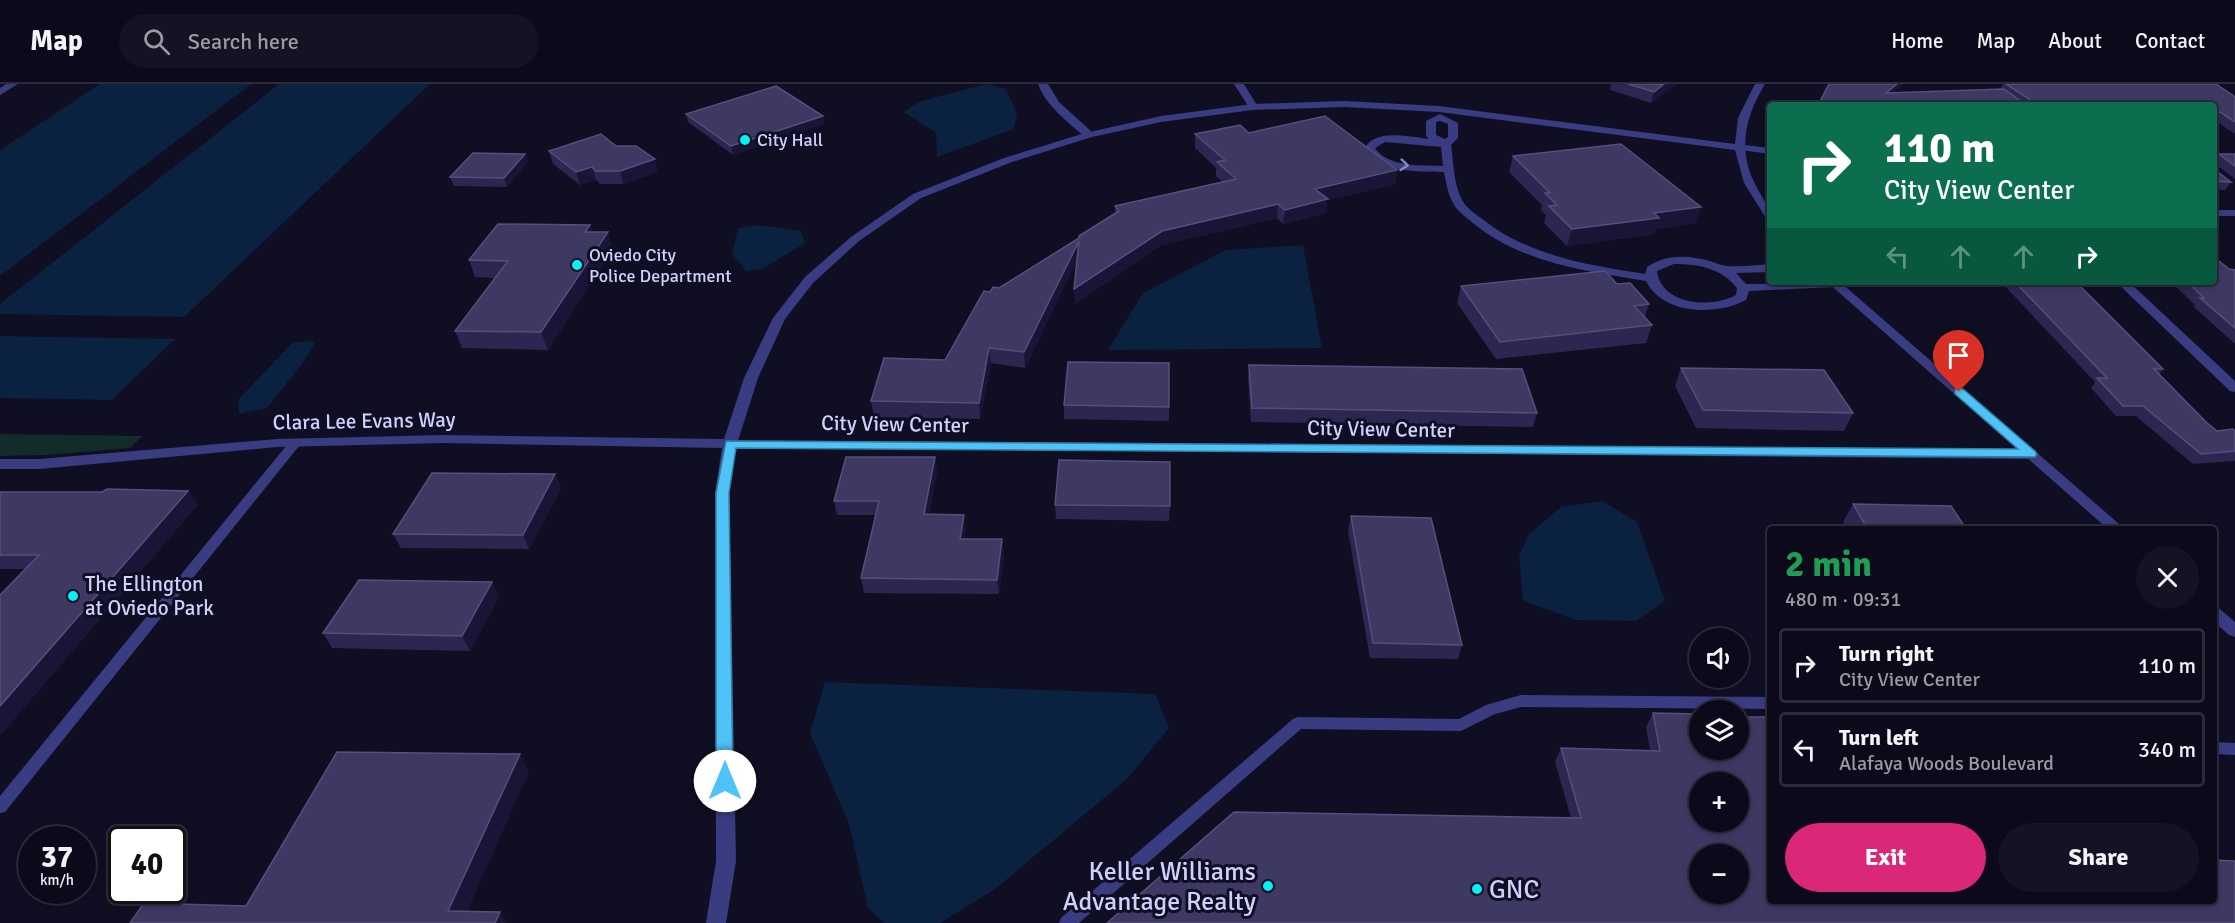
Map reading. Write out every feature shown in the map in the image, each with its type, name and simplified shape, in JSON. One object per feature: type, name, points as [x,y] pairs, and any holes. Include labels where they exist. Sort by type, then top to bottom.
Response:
[{"type":"street","points":[[0,92],[13,84]]},
{"type":"street","points":[[1043,84],[1043,88],[1053,102],[1089,135]]},
{"type":"street","points":[[1239,84],[1253,107]]},
{"type":"street","points":[[1760,84],[1744,114],[1737,147],[1745,173],[1767,211]]},
{"type":"street","points":[[716,923],[726,861],[722,493],[730,444],[751,378],[779,318],[809,280],[855,239],[917,196],[1008,160],[1089,135],[1161,119],[1253,107],[1344,104],[1767,151]]},
{"type":"street","points":[[1440,113],[1431,121],[1431,136],[1446,144]]},
{"type":"street","points":[[1440,113],[1453,123],[1453,138],[1446,144],[1384,139],[1372,144],[1370,148],[1376,157],[1391,164],[1450,169]]},
{"type":"street","points":[[1446,144],[1449,176],[1458,204],[1481,225],[1513,245],[1580,267],[1650,278]]},
{"type":"street","points":[[2217,213],[2235,213]]},
{"type":"street","points":[[1725,270],[1737,279],[1743,288],[1742,297],[1734,304],[1720,308],[1683,303],[1655,288],[1650,278],[1651,270],[1673,260],[1691,260],[1725,270],[1767,268]]},
{"type":"street","points":[[1743,288],[1788,285]]},
{"type":"street","points":[[1836,285],[2114,526]]},
{"type":"street","points":[[2125,285],[2235,388]]},
{"type":"street","name":"Clara Lee Evans Way","points":[[0,464],[39,464],[295,443],[444,439],[730,444]]},
{"type":"street","name":"City View Center","points":[[730,444],[2031,454]]},
{"type":"street","points":[[2217,616],[2235,632]]},
{"type":"lane","points":[[0,807],[295,443]]},
{"type":"lane","points":[[1067,923],[1298,723],[1461,725],[1491,709],[1521,701],[1767,704]]},
{"type":"lane","points":[[2217,748],[2235,748]]},
{"type":"green space","points":[[0,434],[142,436],[130,448],[46,455],[0,456]]},
{"type":"water","points":[[100,84],[251,84],[0,276],[0,150]]},
{"type":"water","points":[[279,84],[430,84],[184,317],[0,314],[0,304]]},
{"type":"water","points":[[986,84],[1006,89],[1017,114],[1014,129],[937,157],[936,133],[904,112],[918,102]]},
{"type":"water","points":[[759,225],[801,231],[805,243],[762,269],[746,271],[732,254],[738,228]]},
{"type":"water","points":[[1303,245],[1322,348],[1108,350],[1143,293],[1226,250]]},
{"type":"water","points":[[0,336],[175,339],[112,400],[0,398]]},
{"type":"water","points":[[316,341],[305,360],[267,408],[239,414],[238,400],[293,342]]},
{"type":"water","points":[[1602,501],[1637,522],[1665,601],[1636,621],[1576,620],[1523,601],[1519,556],[1529,534],[1561,507]]},
{"type":"water","points":[[825,682],[1155,694],[1169,728],[1128,778],[995,889],[940,923],[884,923],[868,908],[849,824],[810,733]]},
{"type":"building","points":[[1628,84],[1664,84],[1654,92]]},
{"type":"building","points":[[1829,84],[1897,84],[1886,93],[2004,89],[2022,102],[1820,102]]},
{"type":"building","points":[[2006,84],[2216,84],[2235,97],[2235,122],[2217,112],[2217,102],[2033,102]]},
{"type":"building","name":"City Hall","points":[[776,86],[823,116],[731,146],[686,114]]},
{"type":"building","points":[[1325,116],[1397,170],[1315,189],[1328,199],[1285,210],[1278,204],[1162,231],[1074,289],[1079,241],[1024,352],[989,348],[979,403],[871,401],[884,358],[945,360],[984,291],[990,292],[993,287],[999,288],[1079,238],[1119,211],[1115,206],[1236,179],[1217,162],[1225,160],[1195,134],[1240,125],[1249,133]]},
{"type":"building","points":[[601,134],[616,146],[636,146],[655,159],[620,171],[596,171],[592,167],[576,172],[549,151]]},
{"type":"building","points":[[1621,144],[1701,207],[1654,213],[1659,218],[1572,229],[1549,206],[1557,205],[1545,193],[1550,193],[1513,156]]},
{"type":"building","points":[[473,153],[525,154],[504,178],[450,177]]},
{"type":"building","points":[[2219,154],[2235,154],[2235,166]]},
{"type":"building","points":[[2217,171],[2231,182],[2217,181]]},
{"type":"building","points":[[498,224],[590,225],[585,232],[608,232],[541,332],[455,331],[508,261],[469,260]]},
{"type":"building","points":[[2217,259],[2229,269],[2235,270],[2235,328],[2200,298],[2204,298],[2190,285],[2217,285]]},
{"type":"building","points":[[1605,271],[1617,284],[1630,283],[1649,304],[1634,306],[1652,325],[1500,342],[1461,286]]},
{"type":"building","points":[[2018,285],[2079,285],[2163,369],[2154,369],[2206,422],[2217,431],[2233,429],[2235,431],[2235,451],[2201,454],[2143,406],[2123,406],[2097,378],[2107,378]]},
{"type":"building","points":[[1068,362],[1169,363],[1169,407],[1064,405]]},
{"type":"building","points":[[1249,365],[1522,369],[1537,413],[1252,408]]},
{"type":"building","points":[[1681,368],[1824,370],[1853,413],[1703,410]]},
{"type":"building","points":[[846,457],[935,457],[924,514],[964,515],[960,539],[1002,539],[997,580],[861,578],[879,501],[834,501]]},
{"type":"building","points":[[1059,460],[1170,462],[1170,506],[1055,505]]},
{"type":"building","points":[[432,473],[555,474],[523,535],[393,534]]},
{"type":"building","name":"The Ellington at Oviedo Park","points":[[107,489],[188,491],[0,706],[0,595],[39,555],[0,555],[0,492],[102,492]]},
{"type":"building","points":[[1853,504],[1951,506],[1964,526],[1866,526]]},
{"type":"building","points":[[1351,516],[1431,518],[1462,645],[1373,643]]},
{"type":"building","points":[[359,580],[492,582],[462,636],[323,633]]},
{"type":"building","points":[[1653,713],[1689,714],[1689,760],[1749,760],[1749,717],[1767,717],[1767,904],[2217,904],[2217,860],[2235,861],[2235,923],[1107,923],[1234,812],[1581,818],[1561,748],[1660,751]]},
{"type":"building","points":[[337,752],[520,754],[448,911],[500,912],[495,923],[130,923],[143,904],[246,906]]},
{"type":"place","name":"City Hall","points":[[745,140]]},
{"type":"place","name":"Oviedo City Police Department","points":[[577,265]]},
{"type":"place","name":"The Ellington at Oviedo Park","points":[[73,596]]},
{"type":"place","name":"Keller Williams Advantage Realty","points":[[1268,886]]},
{"type":"place","name":"GNC","points":[[1477,889]]},
{"type":"route","points":[[725,781],[722,493],[730,444],[2031,454],[1959,392]]}]
